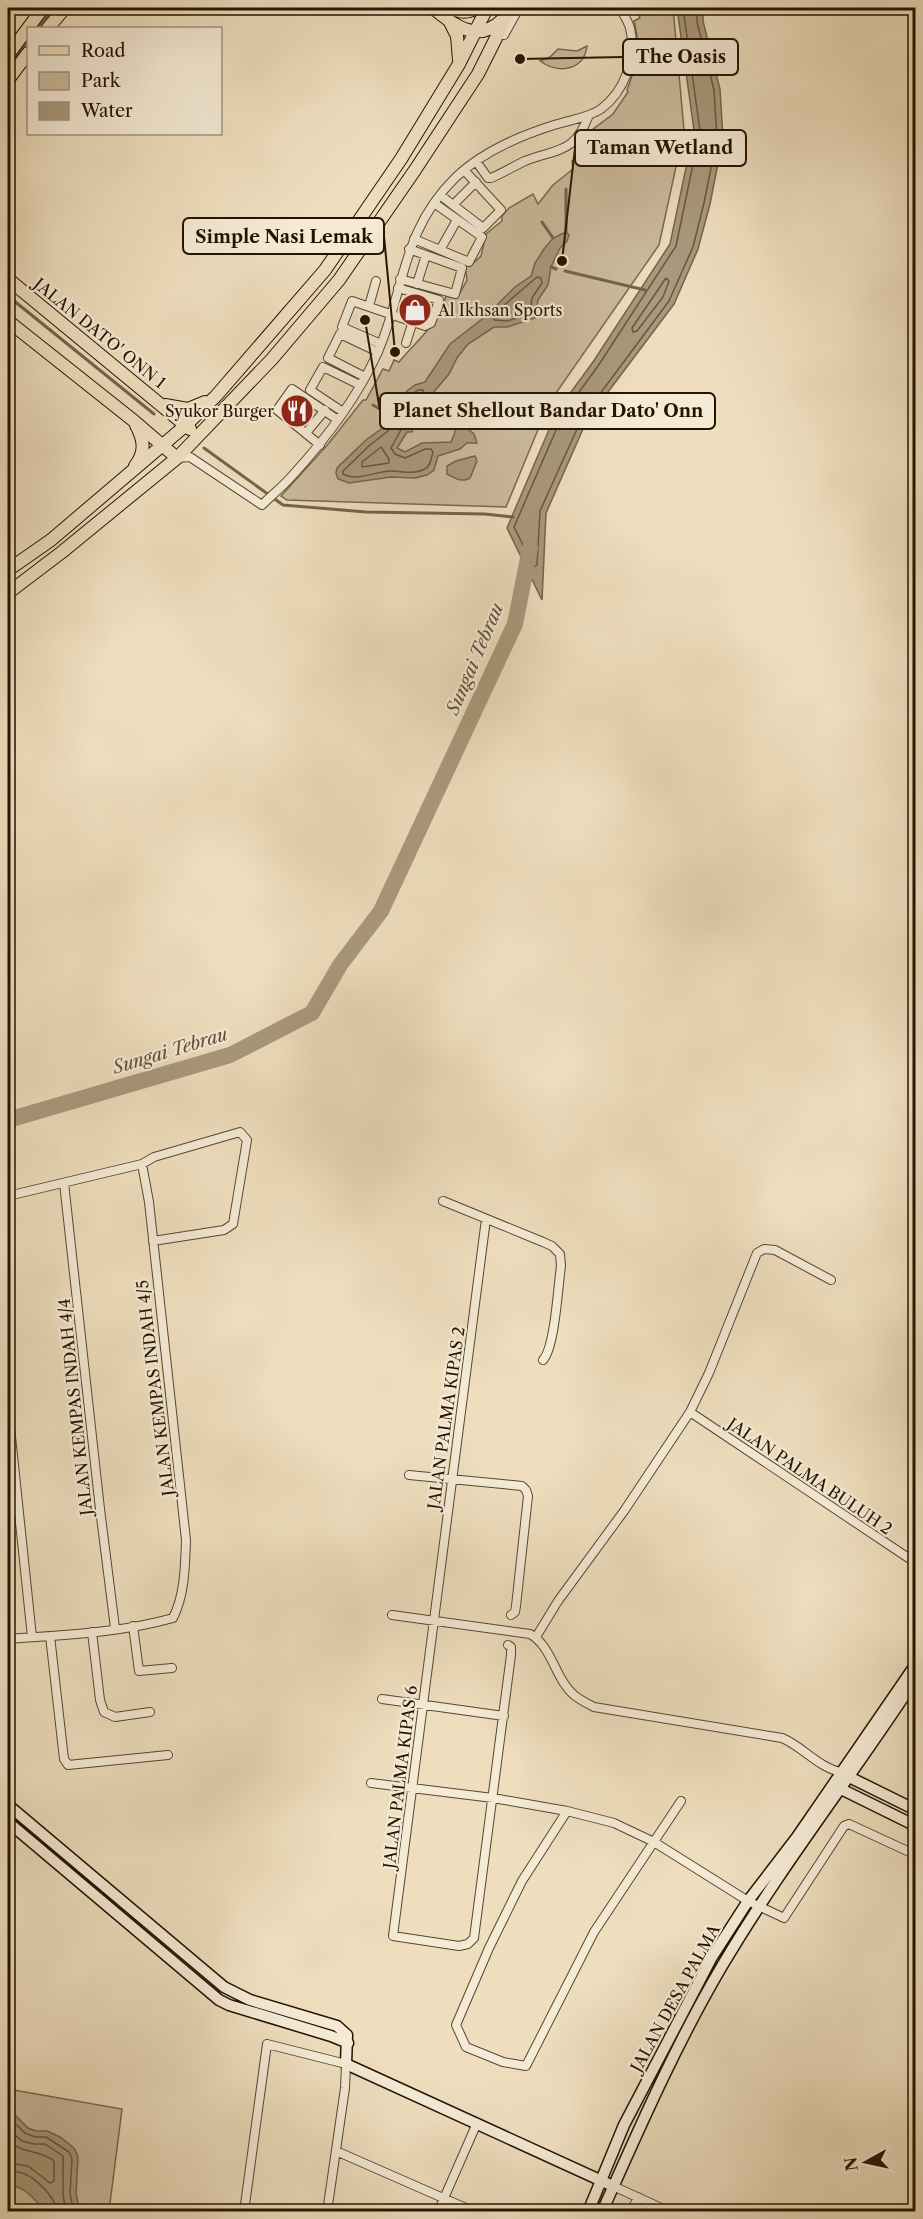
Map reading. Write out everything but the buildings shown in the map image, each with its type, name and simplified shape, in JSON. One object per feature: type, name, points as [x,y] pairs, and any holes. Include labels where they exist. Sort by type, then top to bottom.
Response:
[{"type":"main road","points":[[29,27],[43,8]]},
{"type":"main road","points":[[49,27],[65,8]]},
{"type":"main road","points":[[433,8],[450,22],[480,32],[490,29],[509,11]]},
{"type":"main road","points":[[451,8],[466,12],[477,8]]},
{"type":"main road","points":[[8,570],[51,540],[163,447],[216,396],[325,270],[401,159],[459,64],[487,8]]},
{"type":"main road","points":[[8,593],[177,458],[272,359],[339,280],[434,143],[478,74],[509,11]]},
{"type":"main road","points":[[450,22],[457,36],[459,64]]},
{"type":"main road","points":[[8,55],[27,29]]},
{"type":"main road","points":[[8,80],[27,54]]},
{"type":"main road","name":"JALAN DATO' ONN 1","points":[[8,279],[198,436]]},
{"type":"main road","points":[[8,321],[177,458]]},
{"type":"main road","points":[[158,402],[175,408],[188,409],[216,396]]},
{"type":"main road","points":[[127,477],[143,452],[141,434],[134,421]]},
{"type":"street","points":[[487,57],[496,50],[519,8]]},
{"type":"street","points":[[177,458],[190,457],[262,505],[278,491],[320,445],[365,377],[379,348],[409,249],[440,195],[476,161],[514,139],[589,115],[601,108],[620,90],[631,62],[630,28],[620,8]]},
{"type":"street","points":[[476,161],[488,178],[491,178],[525,161],[562,150],[576,140],[585,127],[589,115]]},
{"type":"street","points":[[440,195],[483,228],[501,210],[464,170]]},
{"type":"street","points":[[453,205],[476,182]]},
{"type":"street","points":[[414,239],[469,262],[482,237],[434,203]]},
{"type":"street","points":[[440,250],[457,220]]},
{"type":"street","points":[[400,279],[455,294],[462,268],[409,249]]},
{"type":"street","points":[[417,284],[426,255]]},
{"type":"street","points":[[369,306],[376,281]]},
{"type":"street","points":[[379,348],[342,327],[352,301],[425,326],[431,323],[439,300],[398,288]]},
{"type":"street","points":[[406,343],[413,321]]},
{"type":"street","points":[[365,377],[328,358],[340,334],[379,348]]},
{"type":"street","points":[[343,412],[310,390],[323,367],[360,385]]},
{"type":"street","points":[[320,445],[277,410],[292,389],[338,420]]},
{"type":"street","points":[[306,433],[325,410]]},
{"type":"street","points":[[8,1196],[142,1164],[154,1157],[240,1132],[247,1140],[233,1224],[224,1230],[153,1241]]},
{"type":"street","name":"JALAN KEMPAS INDAH 4/5","points":[[134,1626],[173,1618],[178,1609],[184,1580],[186,1540],[153,1241],[142,1164]]},
{"type":"street","name":"JALAN KEMPAS INDAH 4/4","points":[[64,1183],[100,1509],[116,1628]]},
{"type":"street","points":[[442,1201],[552,1246],[560,1254],[561,1266],[549,1354],[543,1360]]},
{"type":"street","name":"JALAN PALMA KIPAS 2","points":[[434,1621],[486,1219]]},
{"type":"street","points":[[536,1637],[558,1601],[624,1511],[690,1412],[709,1373],[757,1253],[764,1249],[775,1250],[831,1280]]},
{"type":"street","points":[[8,1408],[32,1637]]},
{"type":"street","name":"JALAN PALMA BULUH 2","points":[[690,1412],[915,1563]]},
{"type":"street","points":[[409,1475],[522,1486],[526,1490],[528,1496],[516,1606],[515,1612],[511,1615]]},
{"type":"street","points":[[392,1615],[518,1632],[536,1637],[562,1681],[574,1695],[594,1707],[782,1738],[791,1742],[839,1778],[915,1826]]},
{"type":"street","name":"JALAN PALMA KIPAS 6","points":[[434,1621],[393,1936],[459,1946],[468,1944],[474,1938],[493,1798]]},
{"type":"street","points":[[8,1639],[134,1626],[139,1671],[172,1668]]},
{"type":"street","points":[[92,1632],[100,1700],[104,1712],[115,1717],[150,1712]]},
{"type":"street","points":[[50,1636],[66,1763],[68,1765],[168,1755]]},
{"type":"street","points":[[493,1798],[512,1655],[511,1647],[508,1645]]},
{"type":"street","points":[[839,1778],[915,1664]]},
{"type":"street","points":[[839,1778],[915,1678]]},
{"type":"street","points":[[382,1699],[504,1716]]},
{"type":"street","points":[[839,1778],[915,1810]]},
{"type":"street","name":"JALAN DESA PALMA","points":[[588,2211],[634,2104],[696,1985],[748,1901],[839,1778]]},
{"type":"street","name":"JALAN DESA PALMA","points":[[602,2211],[690,2025],[722,1967],[839,1778]]},
{"type":"street","points":[[371,1783],[493,1798],[567,1811],[615,1824],[654,1842],[748,1901],[779,1917],[787,1916],[844,1826],[849,1824],[915,1855]]},
{"type":"street","points":[[567,1811],[522,1881],[456,2025],[466,2047],[503,2062],[526,2066],[594,1932],[681,1801]]},
{"type":"street","points":[[8,1806],[224,1987],[250,2000],[337,2026],[348,2035],[336,2151],[327,2211]]},
{"type":"street","points":[[8,1822],[219,2000],[229,2006],[348,2043]]},
{"type":"street","points":[[69,1875],[77,1863]]},
{"type":"street","points":[[244,2211],[267,2044],[346,2064],[670,2211]]},
{"type":"street","points":[[438,2211],[477,2123]]},
{"type":"street","points":[[336,2151],[474,2211]]},
{"type":"street","points":[[632,2211],[638,2197]]},
{"type":"green space","points":[[635,8],[673,8],[684,130],[659,245],[549,403],[506,507],[287,500],[281,496],[329,443],[363,400],[366,400],[383,369],[389,371],[394,360],[399,362],[427,331],[443,306],[446,296],[457,298],[467,280],[465,266],[470,266],[481,256],[486,234],[502,221],[502,216],[509,208],[533,194],[538,204],[553,185],[573,169],[572,161],[597,138],[592,130],[613,114],[628,92],[637,56],[634,21],[640,18]]},
{"type":"green space","points":[[587,46],[581,61],[569,68],[555,68],[540,61],[550,57],[558,49],[577,51]]},
{"type":"green space","points":[[8,2089],[122,2109],[109,2211],[8,2211]]},
{"type":"water","points":[[677,8],[703,8],[703,21],[720,89],[723,138],[710,204],[698,249],[674,304],[587,420],[546,513],[542,600],[507,528],[557,411],[593,362],[670,244],[694,130]]},
{"type":"water","points":[[566,232],[569,235],[567,241],[560,248],[551,267],[548,285],[538,300],[535,318],[507,327],[494,327],[468,344],[457,358],[449,374],[426,401],[412,432],[407,432],[397,448],[405,452],[422,443],[451,442],[455,432],[454,422],[457,420],[474,434],[477,443],[467,443],[460,449],[438,456],[434,470],[427,475],[349,483],[338,479],[337,468],[366,440],[384,427],[393,408],[407,391],[425,382],[450,344],[486,316],[515,287],[531,276],[535,263],[544,249],[553,238]]},
{"type":"water","points":[[475,456],[477,461],[470,478],[461,480],[447,474],[447,466]]},
{"type":"water","points":[[8,2108],[28,2128],[47,2131],[60,2137],[74,2148],[78,2157],[76,2194],[80,2211],[45,2211],[24,2191],[8,2185]]},
{"type":"waterway","points":[[39,27],[54,8]]},
{"type":"waterway","points":[[888,8],[911,12],[916,18]]},
{"type":"waterway","points":[[8,69],[27,42]]},
{"type":"waterway","points":[[566,189],[566,232]]},
{"type":"waterway","points":[[542,222],[553,238]]},
{"type":"waterway","points":[[551,267],[556,269]]},
{"type":"waterway","points":[[565,271],[645,290]]},
{"type":"waterway","points":[[8,296],[154,414]]},
{"type":"waterway","points":[[373,405],[390,415]]},
{"type":"waterway","points":[[204,448],[283,505],[366,512],[485,514],[513,517]]},
{"type":"waterway","name":"Sungai Tebrau","points":[[8,1120],[230,1055],[312,1013],[340,965],[381,911],[515,624],[530,548]]},
{"type":"place","name":"The Oasis","points":[[520,59]]},
{"type":"place","name":"Taman Wetland","points":[[562,261]]},
{"type":"place","name":"Al Ikhsan Sports","points":[[415,310]]},
{"type":"place","name":"Planet Shellout Bandar Dato' Onn","points":[[365,320]]},
{"type":"place","name":"Simple Nasi Lemak","points":[[395,352]]},
{"type":"place","name":"Syukor Burger","points":[[297,411]]}]
